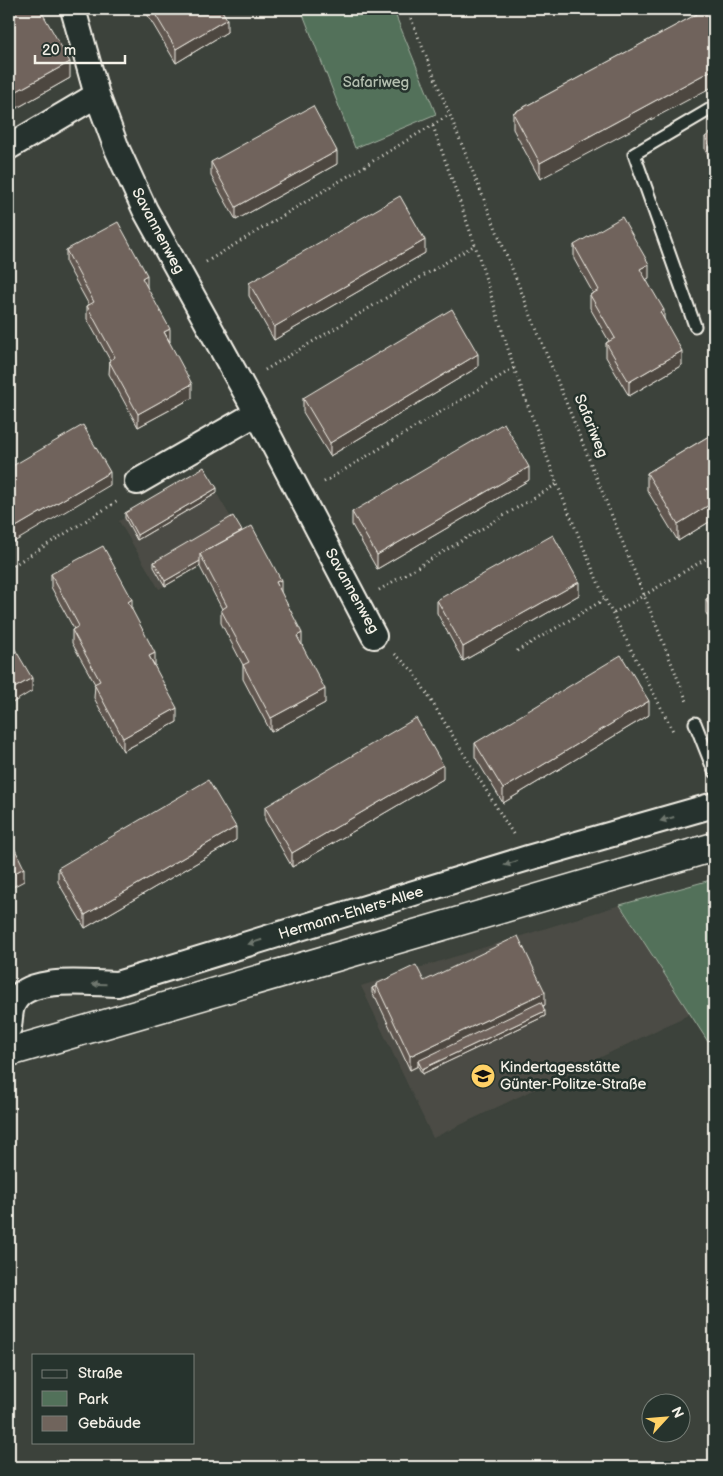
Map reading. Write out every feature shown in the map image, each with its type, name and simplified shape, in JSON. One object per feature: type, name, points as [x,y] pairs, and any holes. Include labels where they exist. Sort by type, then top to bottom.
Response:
[{"type":"street","name":"Savannenweg","points":[[73,9],[98,96],[117,148],[145,210],[258,413],[374,636]]},
{"type":"street","points":[[9,147],[98,96]]},
{"type":"street","points":[[137,482],[258,413]]},
{"type":"street","name":"Hermann-Ehlers-Allee","points":[[9,1027],[14,1002],[28,989],[47,983],[117,984],[528,858],[714,805]]},
{"type":"street","points":[[9,1052],[714,847]]},
{"type":"lane","points":[[695,326],[634,154],[714,107]]},
{"type":"lane","points":[[695,723],[714,771]]},
{"type":"path","name":"Safariweg","points":[[407,9],[695,723]]},
{"type":"path","points":[[182,276],[449,115]]},
{"type":"path","points":[[432,126],[474,245],[514,368],[557,484],[605,599],[675,733]]},
{"type":"path","points":[[241,384],[474,245]]},
{"type":"path","points":[[300,496],[514,368]]},
{"type":"path","points":[[9,568],[129,495],[137,482]]},
{"type":"path","points":[[357,604],[557,484]]},
{"type":"path","points":[[614,613],[643,594],[714,554]]},
{"type":"path","points":[[516,651],[605,599]]},
{"type":"path","name":"Savannenweg","points":[[374,636],[413,671],[528,858]]},
{"type":"shaded area","points":[[204,472],[244,540],[159,589],[119,521]]},
{"type":"shaded area","name":"Kindertagesstätte Günter-Politze-Straße","points":[[620,905],[690,1014],[433,1138],[361,986]]},
{"type":"green space","name":"Safariweg","points":[[301,9],[393,9],[436,114],[355,148]]},
{"type":"green space","points":[[714,879],[714,1051],[620,905]]},
{"type":"building","points":[[9,9],[40,9],[70,62],[17,91],[9,76]]},
{"type":"building","points":[[152,9],[221,9],[227,19],[176,49]]},
{"type":"building","points":[[694,9],[714,9],[714,28],[712,29],[714,34],[714,69],[540,163],[513,113],[697,14]]},
{"type":"building","points":[[313,106],[337,151],[236,207],[211,162]]},
{"type":"building","points":[[714,131],[714,154],[705,137]]},
{"type":"building","points":[[400,196],[425,240],[274,327],[249,283]]},
{"type":"building","points":[[622,217],[649,264],[640,269],[664,310],[660,312],[682,351],[629,382],[606,343],[615,338],[590,295],[599,290],[574,245]]},
{"type":"building","points":[[118,222],[147,275],[142,278],[170,329],[164,332],[192,384],[138,414],[109,361],[115,357],[87,306],[94,302],[66,250]]},
{"type":"building","points":[[452,309],[478,354],[330,443],[303,398]]},
{"type":"building","points":[[504,423],[529,467],[377,555],[352,512]]},
{"type":"building","points":[[83,425],[110,472],[9,531],[9,468]]},
{"type":"building","points":[[714,433],[714,502],[678,524],[647,473]]},
{"type":"building","points":[[204,467],[217,488],[137,535],[125,513]]},
{"type":"building","points":[[233,516],[242,531],[200,554],[200,561],[165,581],[154,562]]},
{"type":"building","points":[[252,526],[281,580],[276,582],[302,633],[297,636],[325,689],[271,718],[243,665],[249,662],[221,610],[227,606],[200,554]]},
{"type":"building","points":[[553,535],[579,582],[463,647],[437,600]]},
{"type":"building","points":[[103,546],[132,599],[128,602],[155,653],[149,656],[177,708],[123,738],[94,684],[100,681],[72,630],[79,626],[51,574]]},
{"type":"building","points":[[714,595],[714,614],[706,599]]},
{"type":"building","points":[[9,639],[32,678],[9,691]]},
{"type":"building","points":[[621,655],[649,701],[503,789],[475,743]]},
{"type":"building","points":[[416,718],[443,765],[292,853],[265,807]]},
{"type":"building","points":[[208,780],[236,827],[85,915],[58,868]]},
{"type":"building","points":[[9,837],[24,868],[9,876]]},
{"type":"building","points":[[518,936],[545,992],[410,1056],[376,984],[416,965],[424,981]]},
{"type":"building","points":[[376,986],[376,993],[375,993],[372,988]]},
{"type":"building","points":[[541,1002],[545,1011],[422,1069],[418,1061]]},
{"type":"place","name":"Kindertagesstätte Günter-Politze-Straße","points":[[483,1076]]}]
